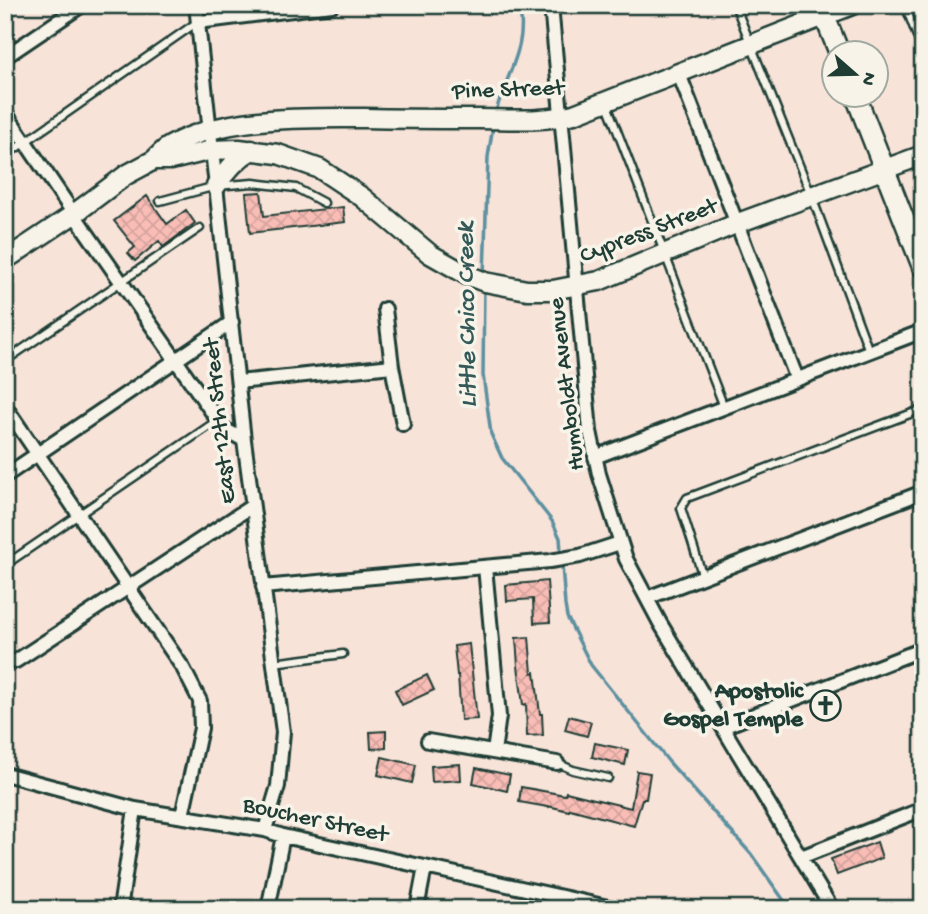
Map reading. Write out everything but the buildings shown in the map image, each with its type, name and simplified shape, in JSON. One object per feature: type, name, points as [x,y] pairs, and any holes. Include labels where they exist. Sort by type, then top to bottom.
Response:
[{"type":"main road","points":[[822,10],[833,38]]},
{"type":"main road","points":[[861,108],[923,268]]},
{"type":"street","points":[[5,57],[82,5]]},
{"type":"street","name":"East 12th Street","points":[[196,5],[237,382],[283,732],[278,786],[265,830]]},
{"type":"street","points":[[198,22],[332,5]]},
{"type":"street","name":"Humboldt Avenue","points":[[551,5],[590,431],[620,543],[660,623],[832,909]]},
{"type":"street","name":"Pine Street","points":[[5,260],[127,175],[154,160],[169,146],[210,130],[306,118],[513,120],[561,117],[750,46],[822,10],[852,5]]},
{"type":"street","points":[[680,74],[797,379]]},
{"type":"street","points":[[5,112],[224,429],[244,440]]},
{"type":"street","name":"Cypress Street","points":[[154,160],[171,160],[212,150],[252,150],[300,161],[337,179],[447,265],[485,282],[527,290],[553,290],[599,281],[738,223],[923,156]]},
{"type":"street","points":[[216,186],[233,164],[252,150]]},
{"type":"street","points":[[385,309],[392,366],[404,424]]},
{"type":"street","points":[[5,476],[232,322]]},
{"type":"street","points":[[595,457],[923,331]]},
{"type":"street","points":[[237,382],[392,366]]},
{"type":"street","points":[[5,406],[183,668],[200,701],[201,728],[182,816]]},
{"type":"street","points":[[647,598],[923,492]]},
{"type":"street","points":[[5,662],[16,661],[252,506]]},
{"type":"street","points":[[263,587],[550,561],[580,556],[620,543]]},
{"type":"street","points":[[485,566],[499,716],[494,752]]},
{"type":"street","points":[[723,727],[923,649]]},
{"type":"street","points":[[428,741],[557,763]]},
{"type":"street","name":"Boucher Street","points":[[5,774],[135,809],[265,830],[572,904],[617,909]]},
{"type":"street","points":[[120,909],[135,809]]},
{"type":"street","points":[[801,857],[923,809]]},
{"type":"street","points":[[268,909],[283,836]]},
{"type":"street","points":[[417,909],[425,867]]},
{"type":"lane","points":[[735,5],[812,197],[869,351]]},
{"type":"lane","points":[[905,5],[923,52]]},
{"type":"lane","points":[[5,156],[198,22]]},
{"type":"lane","points":[[606,102],[724,407]]},
{"type":"lane","points":[[160,201],[216,186],[253,183],[296,188],[324,203]]},
{"type":"lane","points":[[5,361],[200,228]]},
{"type":"lane","points":[[703,577],[681,508],[687,498],[923,409]]},
{"type":"lane","points":[[5,565],[218,420]]},
{"type":"lane","points":[[273,663],[343,654]]},
{"type":"lane","points":[[557,763],[573,770],[608,778]]},
{"type":"waterway","name":"Little Chico Creek","points":[[495,115],[519,47],[521,19],[518,5]]},
{"type":"waterway","name":"Little Chico Creek","points":[[484,275],[488,157],[493,126]]},
{"type":"waterway","name":"Little Chico Creek","points":[[484,286],[483,375],[491,434],[502,458],[552,521],[560,538],[567,617],[591,665],[669,762],[751,854],[790,909]]},
{"type":"place","name":"Apostolic Gospel Temple","points":[[826,706]]}]
